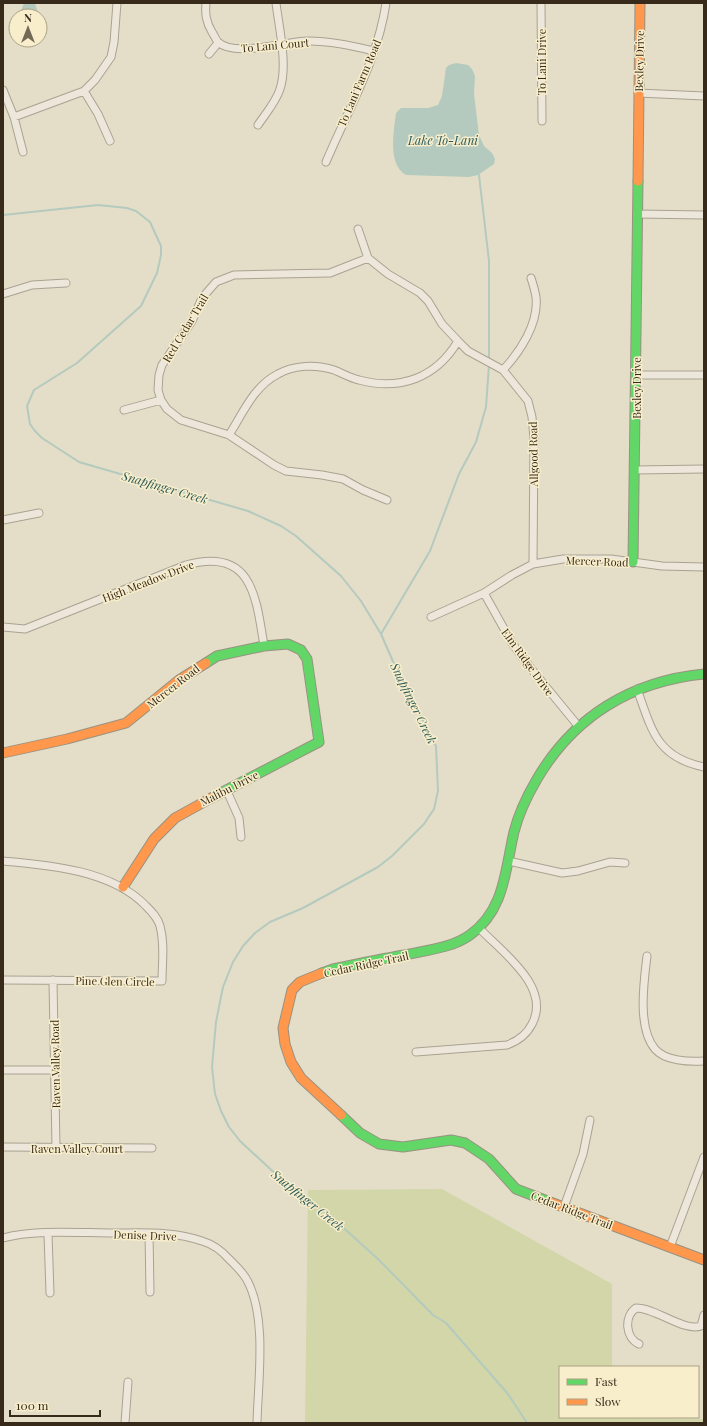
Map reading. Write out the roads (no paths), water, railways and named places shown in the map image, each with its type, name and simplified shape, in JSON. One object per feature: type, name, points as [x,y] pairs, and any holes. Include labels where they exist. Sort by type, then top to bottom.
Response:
[{"type":"street","points":[[14,117],[84,91],[95,80],[110,57],[114,42],[117,3]]},
{"type":"street","points":[[206,3],[205,14],[208,25],[218,43],[209,54]]},
{"type":"street","points":[[258,125],[274,102],[281,88],[283,63],[276,3]]},
{"type":"street","name":"To Lani Farm Road","points":[[326,162],[374,52],[383,27],[386,3]]},
{"type":"street","name":"To Lani Drive","points":[[541,3],[542,121]]},
{"type":"street","name":"Bexley Drive","points":[[633,562],[640,3]]},
{"type":"street","name":"To Lani Court","points":[[218,43],[228,47],[244,50],[293,42],[343,43],[374,52]]},
{"type":"street","points":[[3,90],[14,117],[23,152]]},
{"type":"street","points":[[84,91],[98,114],[110,141]]},
{"type":"street","points":[[638,93],[704,96]]},
{"type":"street","points":[[637,214],[704,215]]},
{"type":"street","points":[[358,229],[368,258]]},
{"type":"street","name":"Allgood Road","points":[[368,258],[388,274],[420,293],[428,301],[442,324],[458,341],[468,351],[503,370],[528,401],[532,417],[533,564]]},
{"type":"street","name":"Red Cedar Trail","points":[[161,400],[158,382],[162,365],[192,321],[202,298],[216,282],[234,275],[330,273],[368,258]]},
{"type":"street","points":[[503,370],[514,358],[530,328],[536,298],[531,278]]},
{"type":"street","points":[[3,294],[32,286],[66,283]]},
{"type":"street","points":[[229,435],[256,392],[268,380],[286,370],[313,366],[333,370],[358,380],[379,385],[404,382],[419,377],[439,366],[449,355],[458,341]]},
{"type":"street","points":[[636,376],[704,375]]},
{"type":"street","points":[[124,410],[161,400],[167,409],[181,420],[229,435],[274,466],[286,471],[343,479],[363,490],[387,500]]},
{"type":"street","points":[[635,470],[704,470]]},
{"type":"street","points":[[3,520],[39,512]]},
{"type":"street","name":"Mercer Road","points":[[431,617],[484,593],[512,575],[533,564],[563,559],[587,558],[662,566],[704,567]]},
{"type":"street","name":"High Meadow Drive","points":[[3,627],[24,629],[186,565],[203,560],[227,563],[238,570],[247,579],[254,596],[264,646]]},
{"type":"street","name":"Elm Ridge Drive","points":[[484,593],[512,643],[579,727]]},
{"type":"street","name":"Mercer Road","points":[[3,754],[126,723],[179,680],[211,659],[217,656],[264,646],[288,644],[301,650],[307,659],[312,694]]},
{"type":"street","name":"Cedar Ridge Trail","points":[[704,674],[669,679],[637,689],[607,704],[579,727],[553,752],[528,794],[521,810],[500,900],[495,910],[480,929],[465,940],[448,946],[334,968],[300,982],[292,990],[284,1014],[283,1028],[285,1044],[291,1062],[301,1078],[338,1114],[366,1136],[379,1144],[403,1147],[451,1140],[465,1143],[489,1159],[516,1189],[704,1260]]},
{"type":"street","points":[[637,689],[650,724],[661,745],[675,757],[704,767]]},
{"type":"street","name":"Malibu Drive","points":[[122,887],[154,839],[165,827],[189,809],[319,742],[312,694]]},
{"type":"street","points":[[226,789],[239,818],[241,837]]},
{"type":"street","name":"Pine Glen Circle","points":[[3,861],[43,864],[86,874],[122,887],[142,902],[154,915],[160,925],[163,940],[162,981],[3,980]]},
{"type":"street","points":[[508,861],[562,873],[578,871],[610,862],[625,863]]},
{"type":"street","points":[[416,1052],[507,1045],[518,1040],[533,1023],[536,1012],[534,989],[526,976],[480,929]]},
{"type":"street","points":[[647,956],[644,1021],[647,1034],[654,1048],[666,1056],[704,1061]]},
{"type":"street","name":"Raven Valley Road","points":[[53,980],[56,1148]]},
{"type":"street","points":[[3,1070],[55,1070]]},
{"type":"street","points":[[564,1207],[583,1154],[590,1120]]},
{"type":"street","name":"Raven Valley Court","points":[[3,1147],[152,1148]]},
{"type":"street","points":[[670,1247],[704,1157]]},
{"type":"street","points":[[149,1233],[150,1292]]},
{"type":"street","name":"Denise Drive","points":[[3,1238],[13,1235],[149,1233],[178,1235],[202,1241],[216,1248],[239,1269],[248,1282],[258,1310],[257,1423]]},
{"type":"street","points":[[48,1234],[50,1293]]},
{"type":"street","points":[[639,1344],[633,1342],[629,1336],[628,1327],[629,1317],[632,1311],[636,1308],[654,1311],[689,1327],[701,1326],[704,1315]]},
{"type":"street","points":[[124,1423],[128,1382]]},
{"type":"water","points":[[24,3],[35,3],[37,8],[22,8]]},
{"type":"water","name":"Lake To-Lani","points":[[456,63],[468,65],[472,69],[475,76],[474,94],[479,135],[484,146],[492,153],[495,159],[494,164],[478,175],[469,177],[406,175],[400,170],[394,155],[393,138],[396,113],[401,108],[428,108],[438,105],[442,96],[446,68],[449,65]]},
{"type":"waterway","points":[[479,175],[489,261],[489,361]]},
{"type":"waterway","name":"Snapfinger Creek","points":[[3,215],[98,205],[127,208],[136,211],[150,222],[161,246],[161,255],[157,273],[141,306],[77,363],[34,390],[27,406],[30,424],[35,431],[42,438],[79,462],[248,511],[281,526],[296,536],[341,576],[361,601],[381,634],[395,666],[436,746],[438,791],[434,809],[424,824],[392,856],[378,867],[303,908],[270,922],[255,933],[243,946],[233,962],[223,987],[216,1022],[212,1067],[215,1094],[229,1127],[240,1141],[295,1192],[305,1196],[337,1222],[379,1260],[433,1315],[446,1323],[508,1394],[527,1423]]},
{"type":"waterway","points":[[381,634],[430,551],[459,474],[476,442],[486,407],[489,365]]}]
